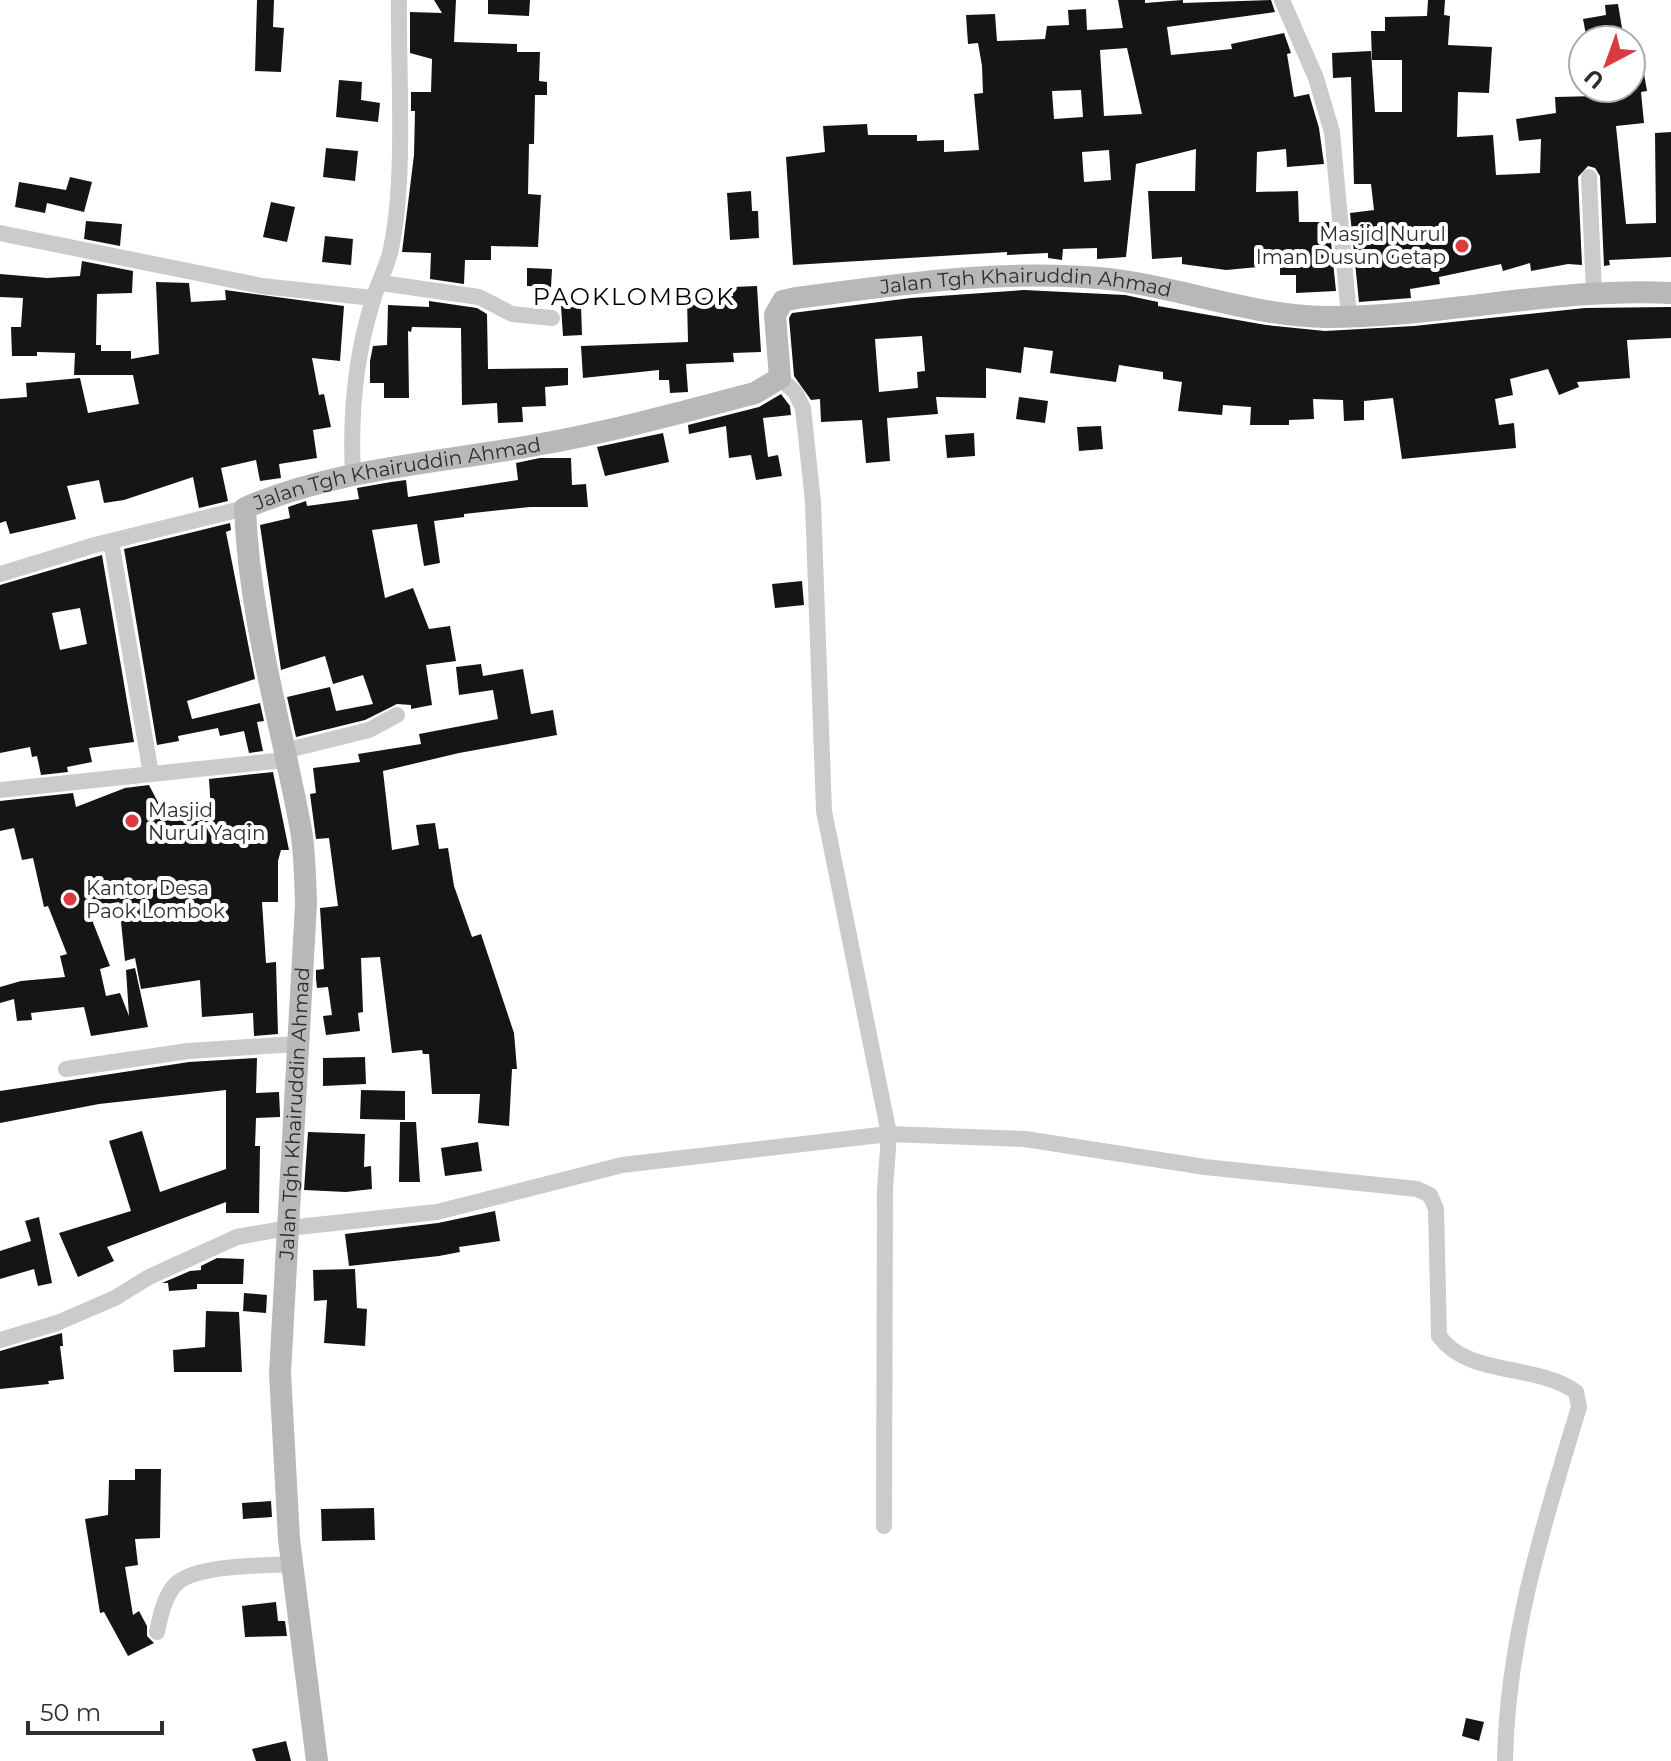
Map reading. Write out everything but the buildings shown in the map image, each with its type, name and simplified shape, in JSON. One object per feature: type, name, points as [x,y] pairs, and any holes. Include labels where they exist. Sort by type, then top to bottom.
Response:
[{"type":"street","points":[[353,474],[351,424],[359,358],[391,249],[397,202],[399,0]]},
{"type":"street","points":[[1282,0],[1316,78],[1332,132],[1349,316]]},
{"type":"street","points":[[1589,177],[1594,292]]},
{"type":"street","points":[[0,233],[262,286],[479,297],[512,314],[552,318]]},
{"type":"street","name":"Jalan Tgh Khairuddin Ahmad","points":[[317,1761],[292,1564],[280,1373],[306,904],[301,832],[247,560],[245,508],[287,491],[353,474],[537,445],[656,420],[755,393],[774,385],[780,378],[775,315],[781,304],[796,298],[1022,276],[1075,276],[1297,314],[1349,316],[1416,314],[1594,292],[1671,293]]},
{"type":"street","points":[[780,378],[795,392],[803,408],[813,502],[824,811],[889,1134],[885,1189],[884,1526]]},
{"type":"street","points":[[0,574],[111,541],[245,508]]},
{"type":"street","points":[[111,541],[151,774]]},
{"type":"street","points":[[0,790],[285,756],[369,730],[397,715]]},
{"type":"street","points":[[66,1069],[188,1051],[297,1044]]},
{"type":"street","points":[[0,1340],[57,1323],[115,1298],[149,1277],[237,1237],[288,1228],[437,1212],[622,1165],[889,1134],[1025,1139],[1205,1167],[1417,1189],[1430,1195],[1436,1209],[1439,1336],[1449,1350],[1469,1359],[1560,1381],[1576,1392],[1579,1407],[1522,1604],[1505,1727],[1505,1761]]},
{"type":"street","points":[[157,1632],[161,1614],[175,1585],[197,1574],[292,1564]]},
{"type":"place","name":"Masjid Nurul Iman Dusun Getap","points":[[1462,246]]},
{"type":"place","name":"Masjid Nurul Yaqin","points":[[132,821]]},
{"type":"place","name":"Kantor Desa Paok Lombok","points":[[70,899]]},
{"type":"district","name":"PAOKLOMBOK","points":[[634,296]]}]
